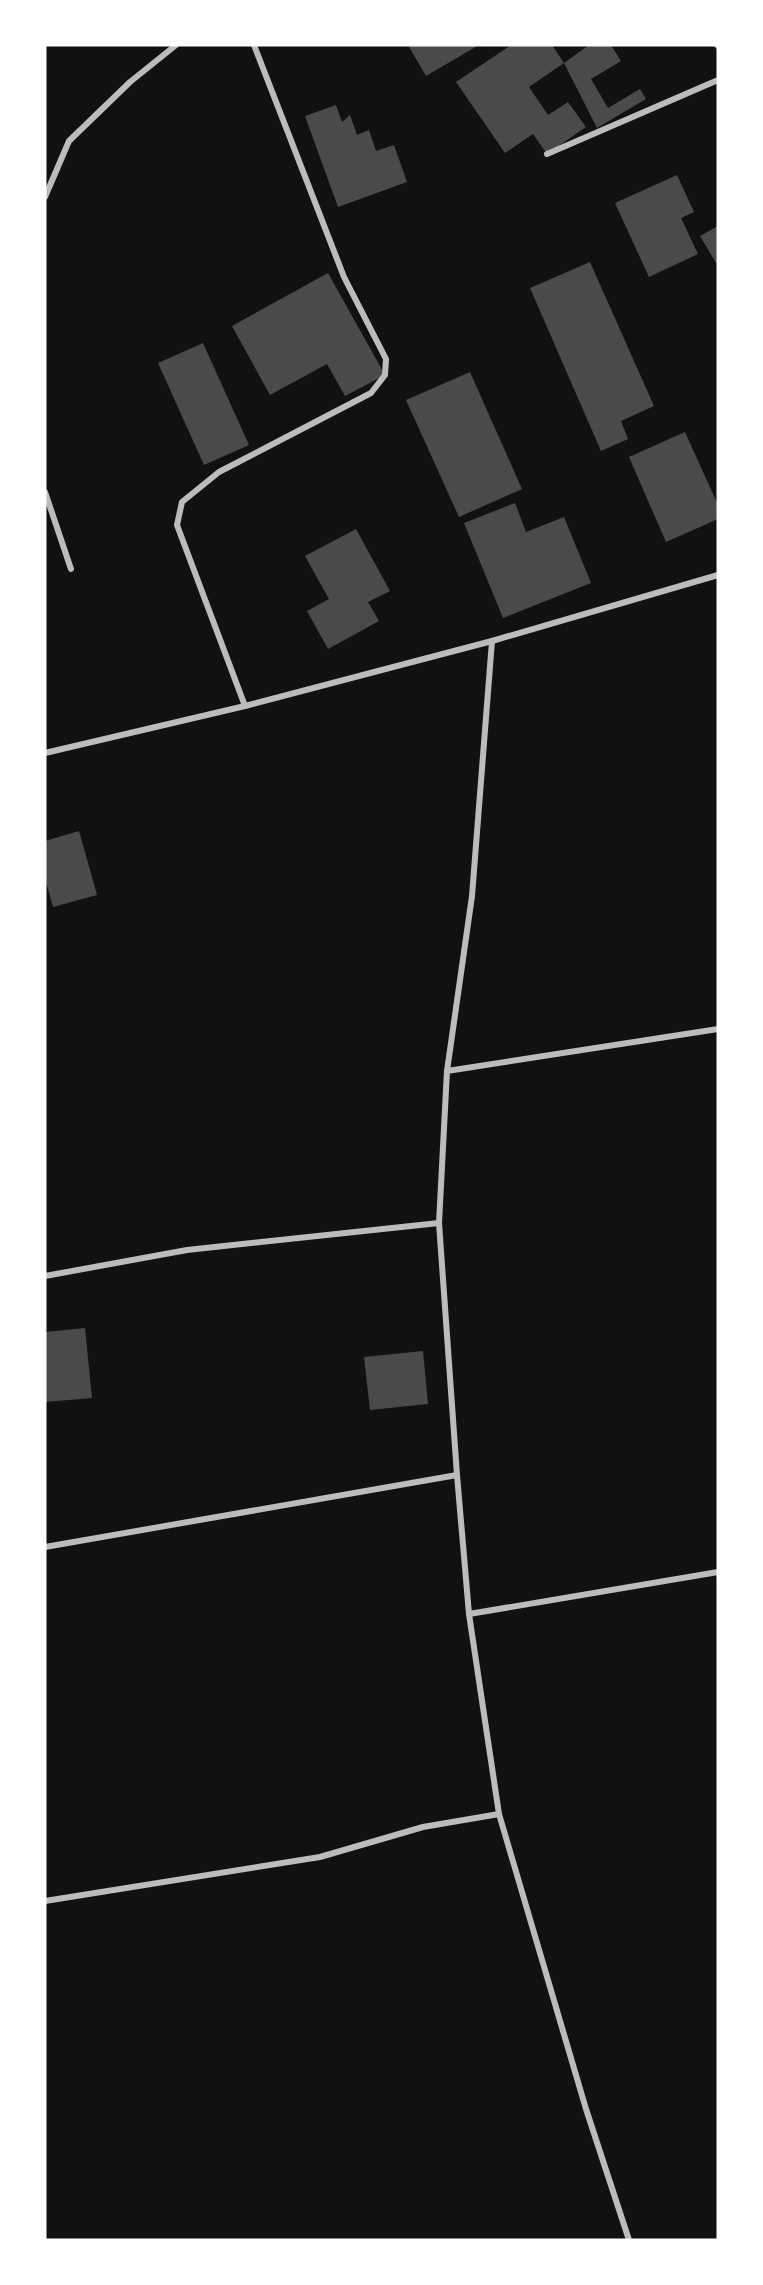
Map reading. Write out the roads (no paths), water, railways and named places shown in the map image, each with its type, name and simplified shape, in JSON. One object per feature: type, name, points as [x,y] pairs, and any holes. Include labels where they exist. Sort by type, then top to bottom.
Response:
[{"type":"street","points":[[45,197],[69,141],[130,82],[176,45]]},
{"type":"street","points":[[245,705],[177,525],[182,502],[219,472],[370,393],[384,375],[386,359],[344,277],[254,45]]},
{"type":"street","points":[[547,154],[718,80]]},
{"type":"street","points":[[45,492],[71,569]]},
{"type":"street","points":[[45,753],[245,705],[492,641],[718,575]]},
{"type":"street","points":[[492,641],[472,896],[447,1071],[439,1223],[457,1475],[470,1614],[499,1814],[586,2109],[629,2240]]},
{"type":"street","points":[[447,1071],[718,1029]]},
{"type":"street","points":[[45,1275],[187,1250],[439,1223]]},
{"type":"street","points":[[45,1547],[457,1475]]},
{"type":"street","points":[[470,1614],[718,1572]]},
{"type":"street","points":[[45,1901],[320,1857],[423,1827],[499,1814]]}]
